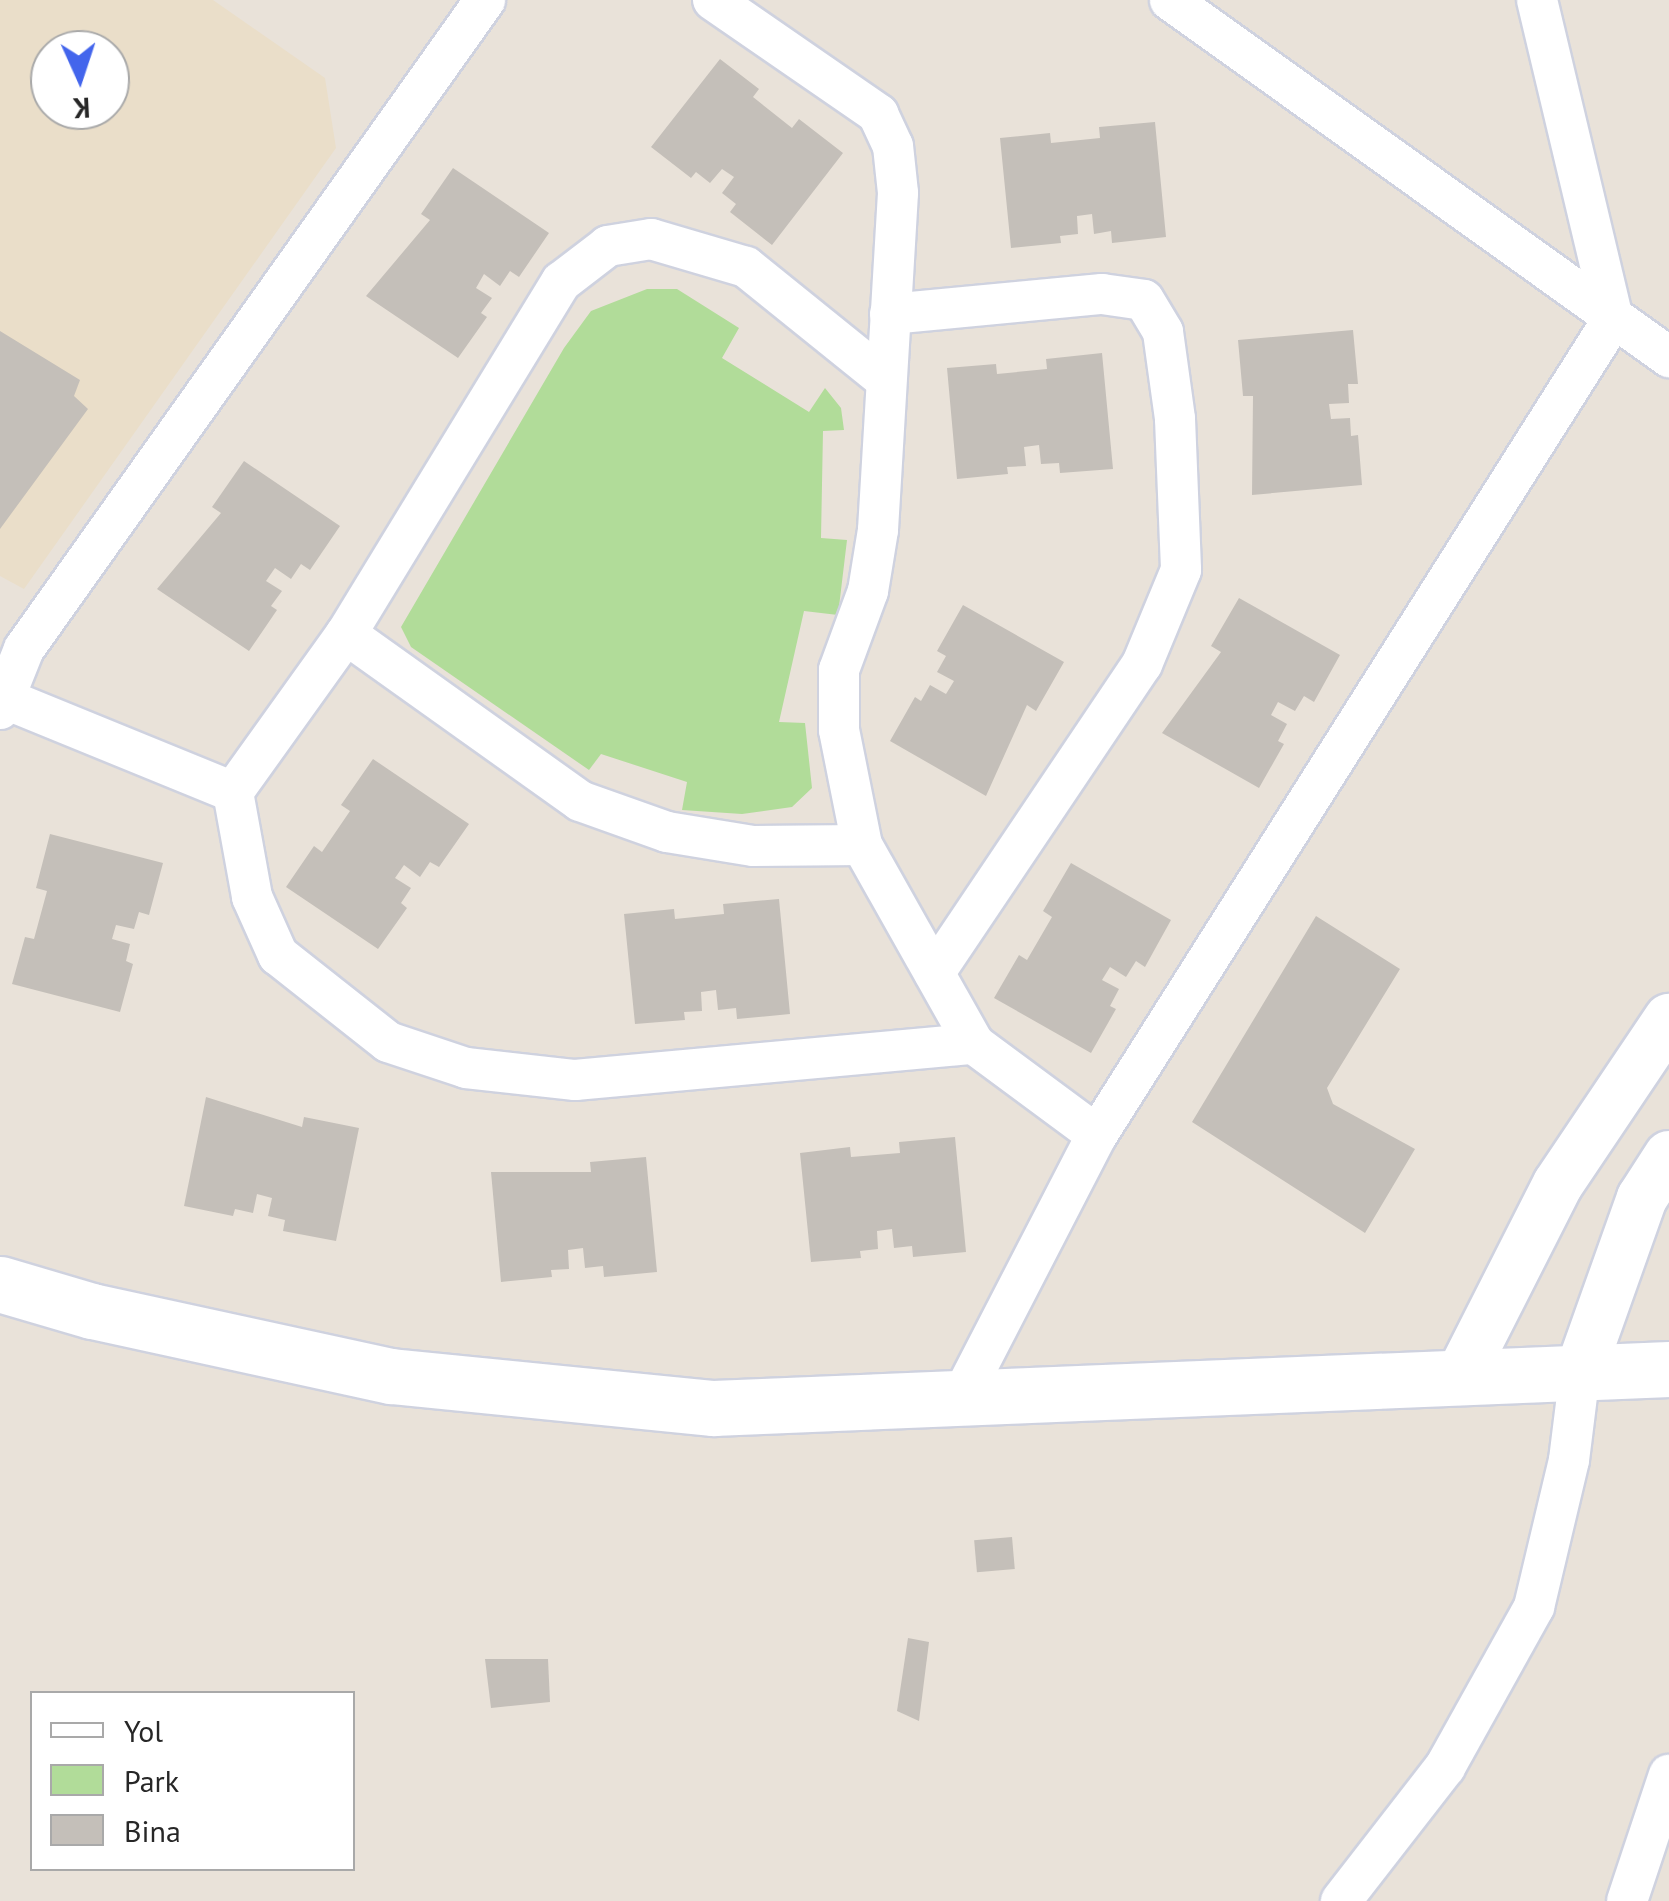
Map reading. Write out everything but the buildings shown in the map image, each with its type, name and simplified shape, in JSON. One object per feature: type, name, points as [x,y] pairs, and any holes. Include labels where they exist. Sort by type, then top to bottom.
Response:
[{"type":"main road","points":[[0,1284],[92,1312],[391,1376],[713,1408],[1669,1368]]},
{"type":"street","points":[[233,792],[1,704],[12,641],[485,0]]},
{"type":"street","points":[[713,0],[878,114],[893,146],[898,194],[868,591],[839,670],[839,730],[862,845],[974,1044],[1097,1135]]},
{"type":"street","points":[[1170,0],[1669,358]]},
{"type":"street","points":[[962,1398],[1097,1135],[1612,319],[1537,0]]},
{"type":"street","points":[[886,380],[746,267],[652,238],[608,246],[561,282],[346,634],[233,792],[252,897],[278,955],[388,1042],[466,1068],[575,1080],[974,1044]]},
{"type":"street","points":[[890,314],[1102,294],[1144,300],[1163,332],[1175,419],[1181,570],[1142,664],[934,973]]},
{"type":"street","points":[[346,634],[580,801],[667,832],[753,846],[862,845]]},
{"type":"street","points":[[1460,1377],[1558,1184],[1669,1019]]},
{"type":"street","points":[[1340,1901],[1445,1767],[1534,1608],[1569,1460],[1580,1372],[1642,1198],[1669,1156]]},
{"type":"street","points":[[1627,1901],[1669,1775]]},
{"type":"shaded area","points":[[0,0],[213,0],[325,78],[336,148],[24,589],[0,576]]},
{"type":"green space","points":[[647,289],[677,289],[739,328],[722,358],[809,412],[825,388],[841,408],[844,430],[823,431],[821,538],[847,540],[838,615],[804,611],[779,722],[805,723],[812,788],[792,807],[742,814],[682,810],[687,782],[601,754],[589,770],[411,647],[401,627],[564,348],[591,311]]}]
